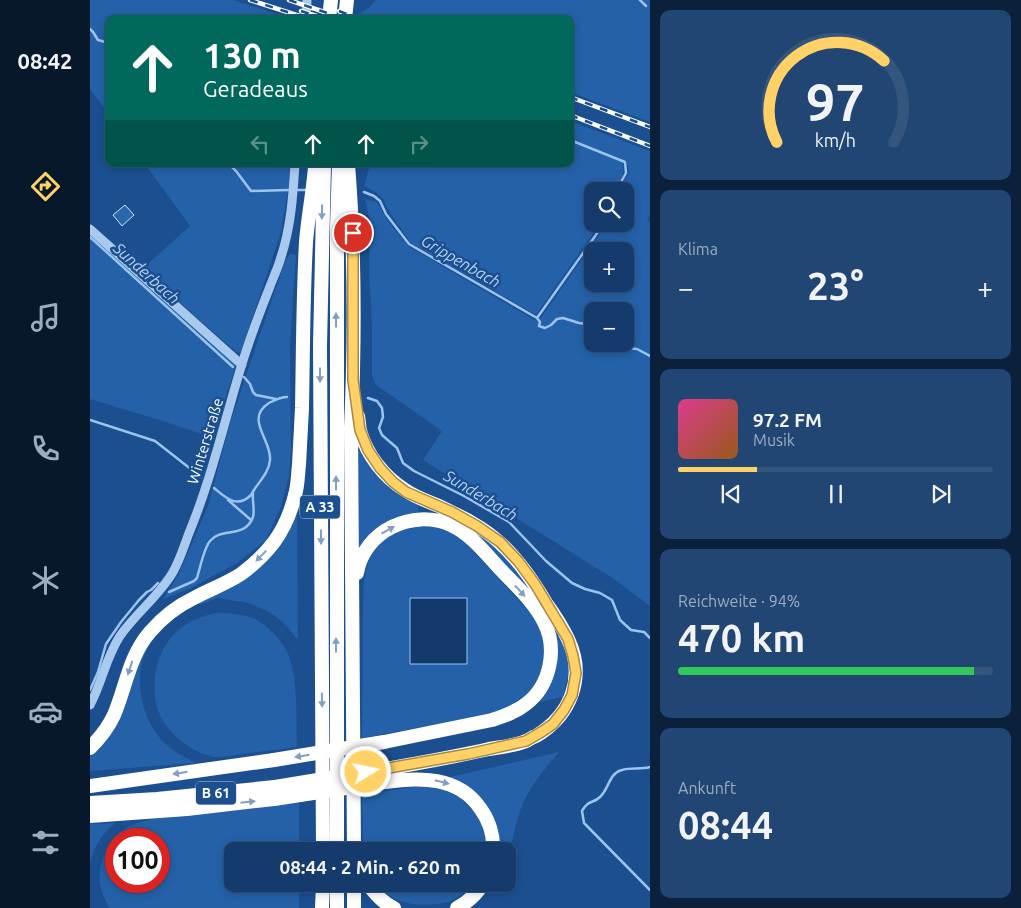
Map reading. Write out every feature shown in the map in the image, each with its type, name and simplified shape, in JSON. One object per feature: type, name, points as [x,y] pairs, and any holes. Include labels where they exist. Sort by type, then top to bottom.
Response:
[{"type":"highway","points":[[329,15],[331,0]]},
{"type":"highway","points":[[346,15],[347,0]]},
{"type":"highway","points":[[90,748],[108,726],[139,647],[155,626],[173,610],[194,597],[224,584],[248,568],[274,542],[290,513],[297,489],[301,430],[306,240],[316,167]]},
{"type":"highway","name":"A 33","points":[[323,842],[320,346],[324,167]]},
{"type":"highway","name":"A 33","points":[[337,842],[336,228],[339,167]]},
{"type":"highway","points":[[348,167],[353,233],[353,380],[351,428],[354,842]]},
{"type":"highway","points":[[90,816],[187,809],[385,776],[526,741],[553,724],[564,710],[572,695],[576,673],[573,656],[568,639],[535,584],[518,561],[500,542],[477,526],[406,492],[380,468],[368,450],[360,430],[353,380]]},
{"type":"highway","points":[[90,786],[274,760],[384,742],[492,720],[507,715],[528,704],[537,694],[549,671],[551,649],[549,635],[540,614],[466,533],[440,520],[413,519],[393,526],[379,534],[362,555],[358,566],[353,601]]},
{"type":"highway","points":[[385,776],[429,779],[458,787],[468,794],[486,815],[492,830],[494,842]]},
{"type":"highway","name":"B 61","points":[[90,803],[275,793]]},
{"type":"highway","points":[[322,892],[322,908]]},
{"type":"highway","points":[[337,892],[337,908]]},
{"type":"highway","points":[[354,892],[354,908]]},
{"type":"highway","points":[[374,892],[387,905],[394,908]]},
{"type":"highway","points":[[457,908],[478,892]]},
{"type":"street","points":[[306,15],[307,0]]},
{"type":"street","name":"Winterstraße","points":[[90,705],[116,643],[173,572],[206,489],[242,365],[281,258],[292,206],[295,167]]},
{"type":"street","points":[[90,229],[242,365]]},
{"type":"shaded area","points":[[90,0],[233,0],[280,15],[105,15],[105,109],[90,89]]},
{"type":"shaded area","points":[[376,0],[650,0],[650,122],[574,94],[574,15],[358,14],[369,8]]},
{"type":"shaded area","points":[[574,122],[650,151],[650,215],[647,219],[650,222],[650,606],[611,577],[423,460],[442,431],[376,385],[372,376],[369,275],[370,221],[365,199],[377,202],[388,221],[408,246],[538,322],[584,256],[584,292],[634,292],[634,242],[594,242],[601,232],[634,232],[634,182],[624,182],[629,173],[627,161],[574,141]]},
{"type":"shaded area","points":[[574,144],[623,162],[619,182],[584,182],[584,232],[594,232],[587,242],[584,242],[584,247],[536,315],[411,243],[390,213],[383,199],[377,193],[364,186],[369,167],[574,167]]},
{"type":"shaded area","points":[[147,167],[290,167],[281,232],[241,352],[237,353],[142,269],[190,226]]},
{"type":"shaded area","points":[[90,234],[235,363],[213,438],[90,399]]},
{"type":"shaded area","points":[[290,254],[296,255],[290,347],[291,449],[289,476],[281,507],[266,540],[237,563],[189,589],[163,599],[179,574],[208,506],[231,420],[285,261]]},
{"type":"shaded area","points":[[358,450],[418,504],[419,514],[359,550]]},
{"type":"shaded area","points":[[297,511],[298,638],[283,622],[259,607],[218,598],[199,605],[195,602],[226,588]]},
{"type":"shaded area","points":[[414,525],[438,528],[461,538],[533,616],[543,636],[544,659],[539,676],[532,689],[516,704],[491,714],[362,738],[363,597],[366,568],[373,552],[386,538],[399,530]]},
{"type":"shaded area","points":[[477,533],[513,565],[530,587],[562,640],[568,657],[569,671],[563,697],[539,702],[555,673],[557,650],[476,535]]},
{"type":"shaded area","points":[[410,598],[467,598],[467,664],[410,664]]},
{"type":"shaded area","points":[[217,613],[236,614],[255,619],[272,632],[286,649],[291,662],[295,683],[297,747],[214,757],[196,751],[180,740],[173,734],[162,718],[157,706],[154,689],[155,676],[162,652],[168,642],[183,626],[193,620]]},
{"type":"shaded area","points":[[156,634],[146,651],[142,663],[140,690],[142,703],[152,727],[160,738],[179,754],[196,763],[90,771],[90,754],[144,650]]},
{"type":"shaded area","points":[[559,752],[536,780],[527,795],[518,816],[512,842],[497,842],[495,828],[450,780],[450,777]]},
{"type":"shaded area","points":[[413,787],[440,789],[461,799],[476,814],[481,823],[486,842],[363,842],[362,795]]},
{"type":"shaded area","points":[[299,802],[299,842],[224,842],[224,892],[299,892],[299,908],[110,908],[102,891],[100,879],[100,867],[105,854],[105,893],[170,893],[170,828],[127,828],[143,821],[169,816]]},
{"type":"shaded area","points":[[115,823],[110,828],[105,828],[105,833],[99,841],[90,863],[90,824]]},
{"type":"shaded area","points":[[384,892],[464,892],[452,901],[432,905],[411,904]]},
{"type":"building","points":[[125,205],[134,215],[122,226],[113,215]]},
{"type":"waterway","points":[[640,0],[646,6]]},
{"type":"waterway","name":"Grippenbach","points":[[90,29],[98,40],[105,42]]},
{"type":"waterway","name":"Grippenbach","points":[[574,142],[625,162],[626,173],[621,182]]},
{"type":"waterway","name":"Grippenbach","points":[[232,167],[251,191],[288,190]]},
{"type":"waterway","points":[[297,190],[305,190]]},
{"type":"waterway","name":"Grippenbach","points":[[364,192],[380,201],[386,214],[409,244],[537,318],[540,322],[539,326],[545,328],[557,319],[563,318],[584,324]]},
{"type":"waterway","name":"Grippenbach","points":[[537,318],[598,232]]},
{"type":"waterway","name":"Sunderbach","points":[[90,237],[233,367]]},
{"type":"waterway","name":"Grippenbach","points":[[634,349],[650,356]]},
{"type":"waterway","name":"Sunderbach","points":[[244,377],[256,395],[276,399]]},
{"type":"waterway","name":"Sunderbach","points":[[214,488],[236,502],[246,499],[251,495],[265,474],[270,460],[270,452],[261,430],[259,416],[262,409],[269,403],[287,397]]},
{"type":"waterway","name":"Sunderbach","points":[[368,398],[377,401],[382,408],[383,417],[379,428],[382,435],[397,448],[403,463],[414,471],[464,496],[509,522],[546,561],[572,583],[600,593],[612,600],[620,620],[631,630],[644,632],[650,638]]},
{"type":"waterway","name":"Sunderbach","points":[[90,420],[155,441],[201,477]]},
{"type":"waterway","points":[[169,592],[197,578],[202,558],[210,541],[220,534],[239,531],[249,524],[254,514],[253,493]]},
{"type":"waterway","points":[[228,500],[251,520]]},
{"type":"waterway","points":[[90,690],[98,672],[106,644],[139,600],[158,583]]},
{"type":"waterway","name":"Sunderbach","points":[[650,767],[625,769],[614,774],[603,794],[598,799],[589,803],[582,811],[584,823],[650,890]]},
{"type":"railway","points":[[250,0],[297,15]]},
{"type":"railway","points":[[289,0],[333,15]]},
{"type":"railway","points":[[301,11],[314,15]]},
{"type":"railway","points":[[339,11],[350,15]]},
{"type":"railway","points":[[574,98],[650,127]]},
{"type":"railway","points":[[574,117],[650,146]]},
{"type":"route","points":[[353,233],[353,380],[360,430],[368,450],[380,468],[406,492],[452,512],[477,526],[500,542],[518,561],[535,584],[568,639],[576,673],[572,695],[559,717],[553,724],[526,741],[468,754],[366,772]]}]
